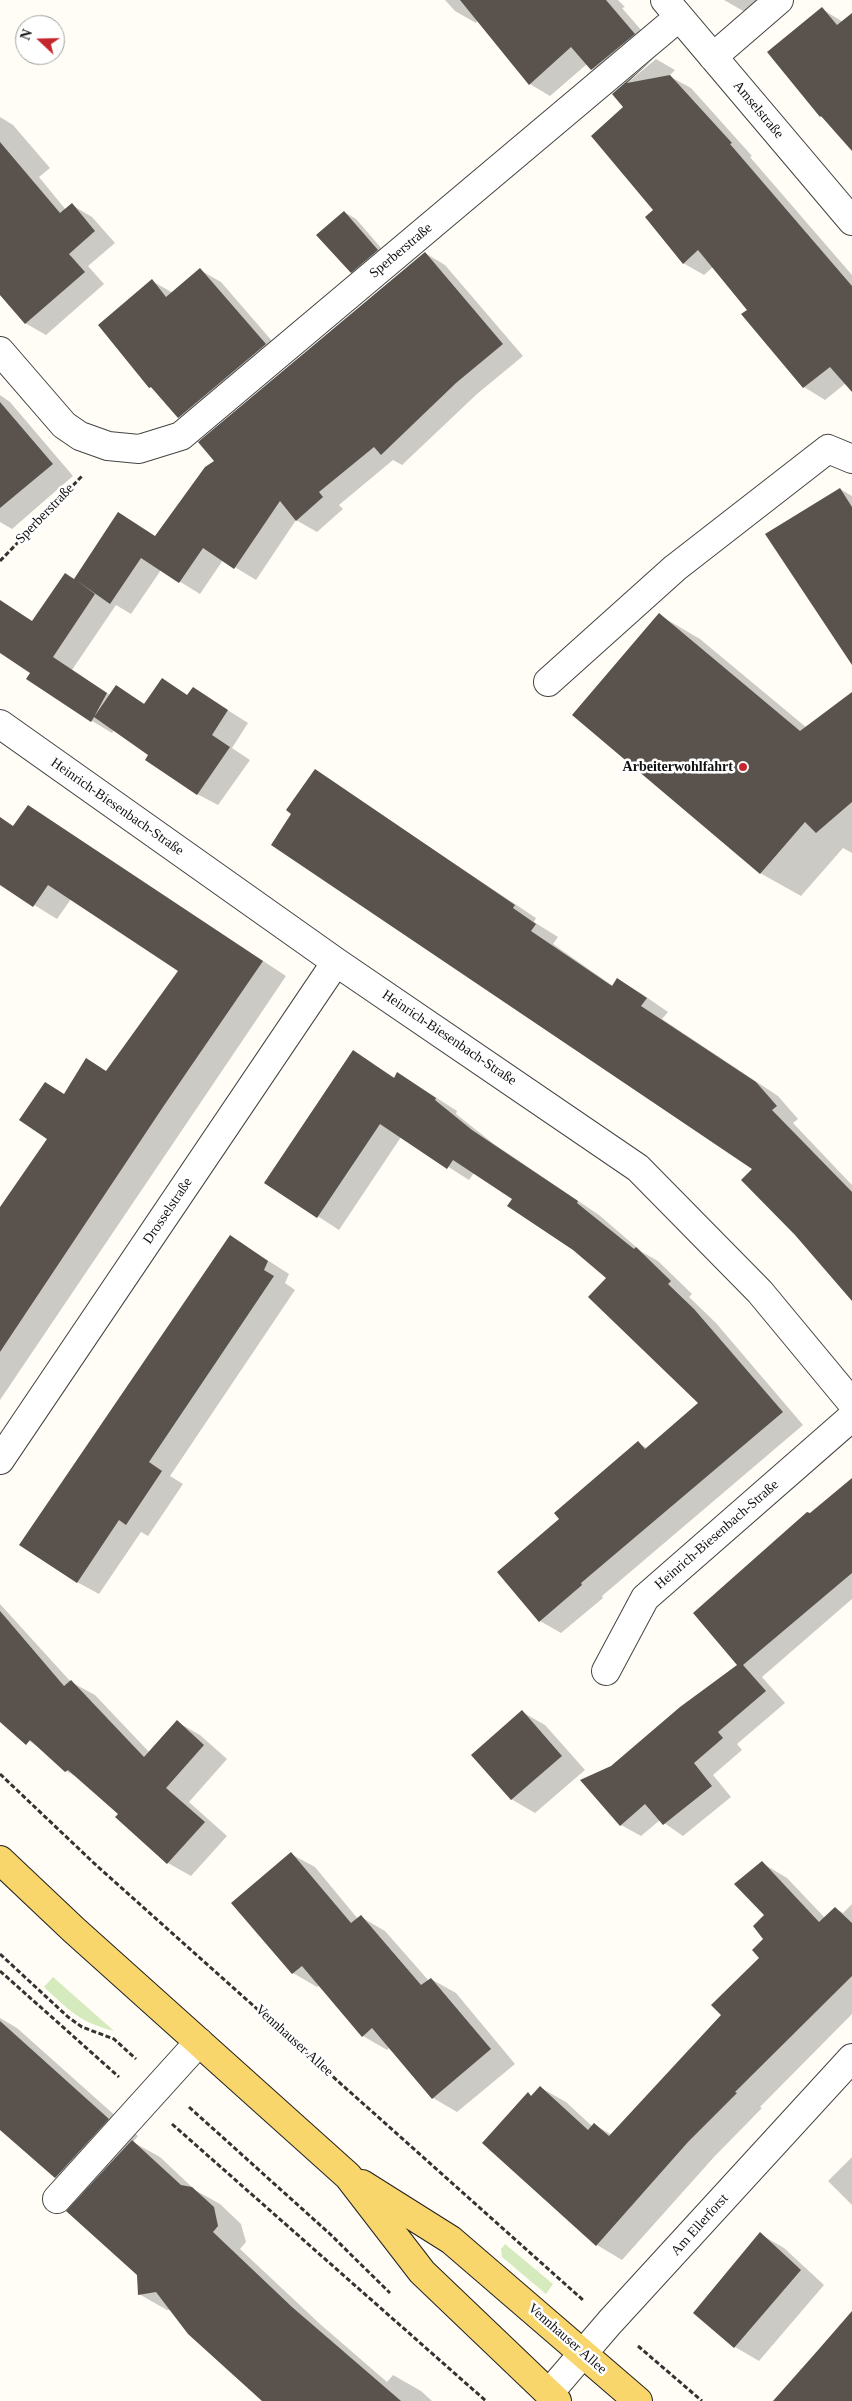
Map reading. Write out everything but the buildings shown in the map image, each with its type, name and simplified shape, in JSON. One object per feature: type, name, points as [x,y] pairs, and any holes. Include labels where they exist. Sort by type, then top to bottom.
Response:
[{"type":"main road","name":"Vennhauser Allee","points":[[0,1860],[198,2042],[348,2176],[451,2240],[638,2401]]},
{"type":"main road","name":"Vennhauser Allee","points":[[348,2176],[422,2272],[553,2397]]},
{"type":"street","points":[[713,57],[779,0]]},
{"type":"street","name":"Amselstraße","points":[[672,8],[852,221]]},
{"type":"street","name":"Sperberstraße","points":[[0,351],[64,425],[80,436],[108,446],[139,449],[181,436],[672,8]]},
{"type":"street","points":[[548,682],[675,568],[828,449],[852,459]]},
{"type":"street","name":"Heinrich-Biesenbach-Straße","points":[[0,724],[336,962],[638,1168],[760,1292],[852,1403]]},
{"type":"street","name":"Drosselstraße","points":[[0,1460],[336,962]]},
{"type":"street","name":"Heinrich-Biesenbach-Straße","points":[[606,1671],[645,1598],[852,1417]]},
{"type":"street","points":[[57,2199],[198,2042]]},
{"type":"street","name":"Am Ellerforst","points":[[553,2397],[583,2352],[852,2058]]},
{"type":"path","name":"Sperberstraße","points":[[0,561],[90,468]]},
{"type":"path","name":"Vennhauser Allee","points":[[0,1774],[97,1866],[590,2306]]},
{"type":"path","points":[[0,1954],[68,2018],[82,2027],[114,2040],[154,2092],[486,2401]]},
{"type":"path","points":[[0,1970],[330,2234],[391,2294]]},
{"type":"path","points":[[637,2345],[702,2401]]},
{"type":"green space","points":[[53,1977],[114,2031],[92,2024],[75,2014],[44,1987]]},
{"type":"green space","points":[[505,2244],[553,2284],[546,2294],[502,2257],[501,2249]]},
{"type":"place","name":"Arbeiterwohlfahrt","points":[[743,767]]}]
